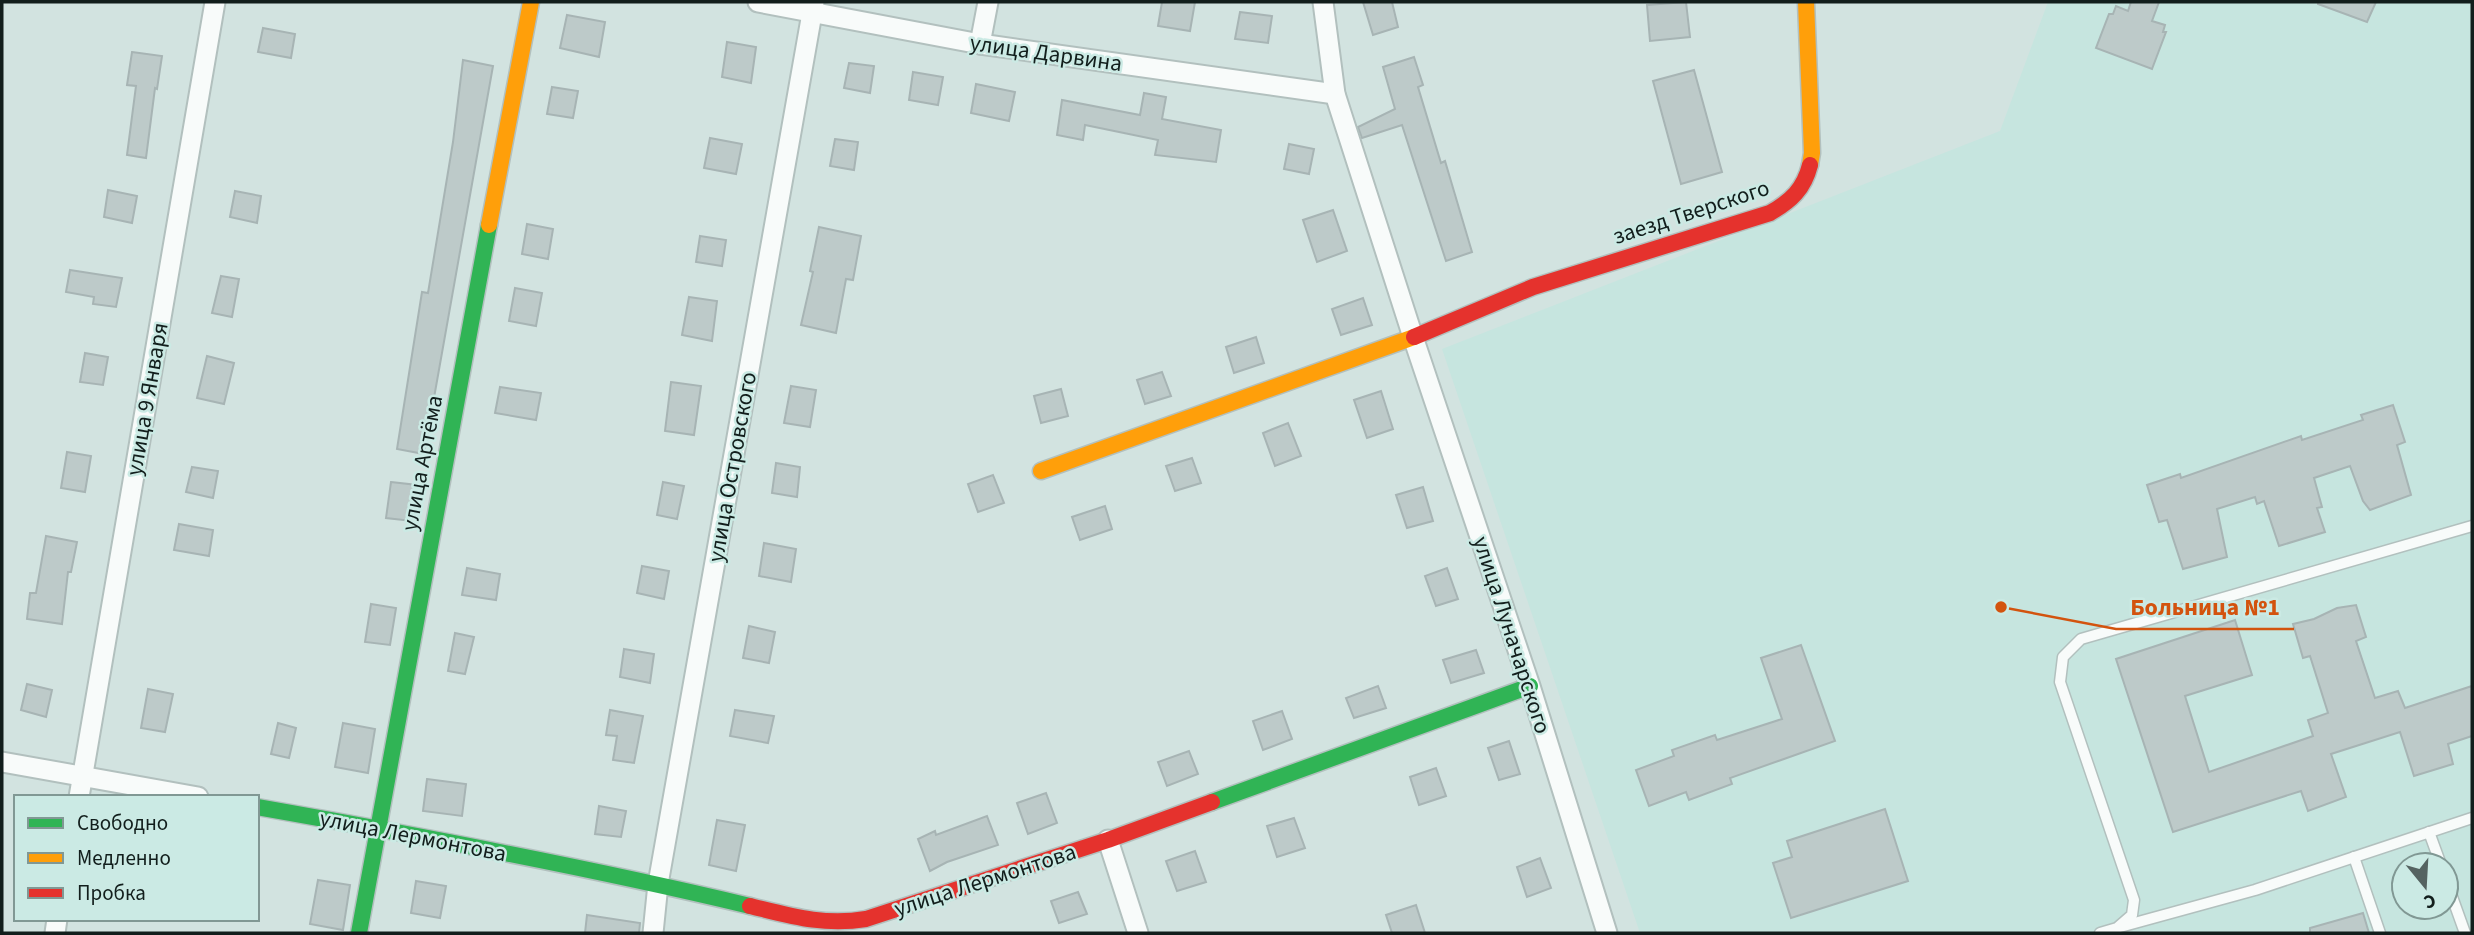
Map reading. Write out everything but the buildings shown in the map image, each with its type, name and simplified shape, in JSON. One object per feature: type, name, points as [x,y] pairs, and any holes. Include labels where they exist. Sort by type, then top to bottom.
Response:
[{"type":"street","name":"улица 9 Января","points":[[79,795],[215,2]]},
{"type":"street","name":"улица Артёма","points":[[359,933],[531,2]]},
{"type":"street","name":"улица Дарвина","points":[[758,2],[813,7],[980,44],[1335,94]]},
{"type":"street","points":[[980,44],[988,2]]},
{"type":"street","name":"улица Луначарского","points":[[1323,2],[1335,94],[1530,686],[1607,933]]},
{"type":"street","name":"заезд Тверского","points":[[1413,337],[1533,287],[1770,213],[1788,204],[1801,190],[1810,172],[1812,153],[1806,2]]},
{"type":"street","name":"улица Островского","points":[[653,933],[658,884],[813,7]]},
{"type":"street","points":[[1041,471],[1413,337]]},
{"type":"street","name":"улица Лермонтова","points":[[259,807],[658,884],[807,920],[840,923],[866,919],[1108,840],[1530,686]]},
{"type":"street","points":[[2,762],[187,795]]},
{"type":"street","points":[[1108,840],[1138,933]]},
{"type":"street","points":[[800,933],[840,923]]},
{"type":"lane","points":[[2117,928],[2132,915],[2134,900],[2060,682],[2063,657],[2081,639],[2472,526]]},
{"type":"lane","points":[[2100,933],[2255,890],[2472,818]]},
{"type":"lane","points":[[2429,832],[2436,851]]},
{"type":"lane","points":[[2354,857],[2380,933]]},
{"type":"shaded area","points":[[2048,2],[2472,2],[2472,933],[1640,933],[1442,349],[2000,131]]},
{"type":"traffic: fast","points":[[359,933],[489,225]]},
{"type":"traffic: fast","points":[[1212,802],[1530,686]]},
{"type":"traffic: fast","points":[[259,807],[504,853],[750,906]]},
{"type":"traffic: slow","points":[[489,225],[531,2]]},
{"type":"traffic: slow","points":[[1806,2],[1812,153],[1810,165]]},
{"type":"traffic: slow","points":[[1041,471],[1414,337]]},
{"type":"traffic: jam","points":[[1414,337],[1533,287],[1770,213],[1796,194],[1810,165]]},
{"type":"traffic: jam","points":[[750,906],[822,921],[866,919],[1108,840],[1212,802]]},
{"type":"place","name":"Больница №1","points":[[2001,607]]}]
